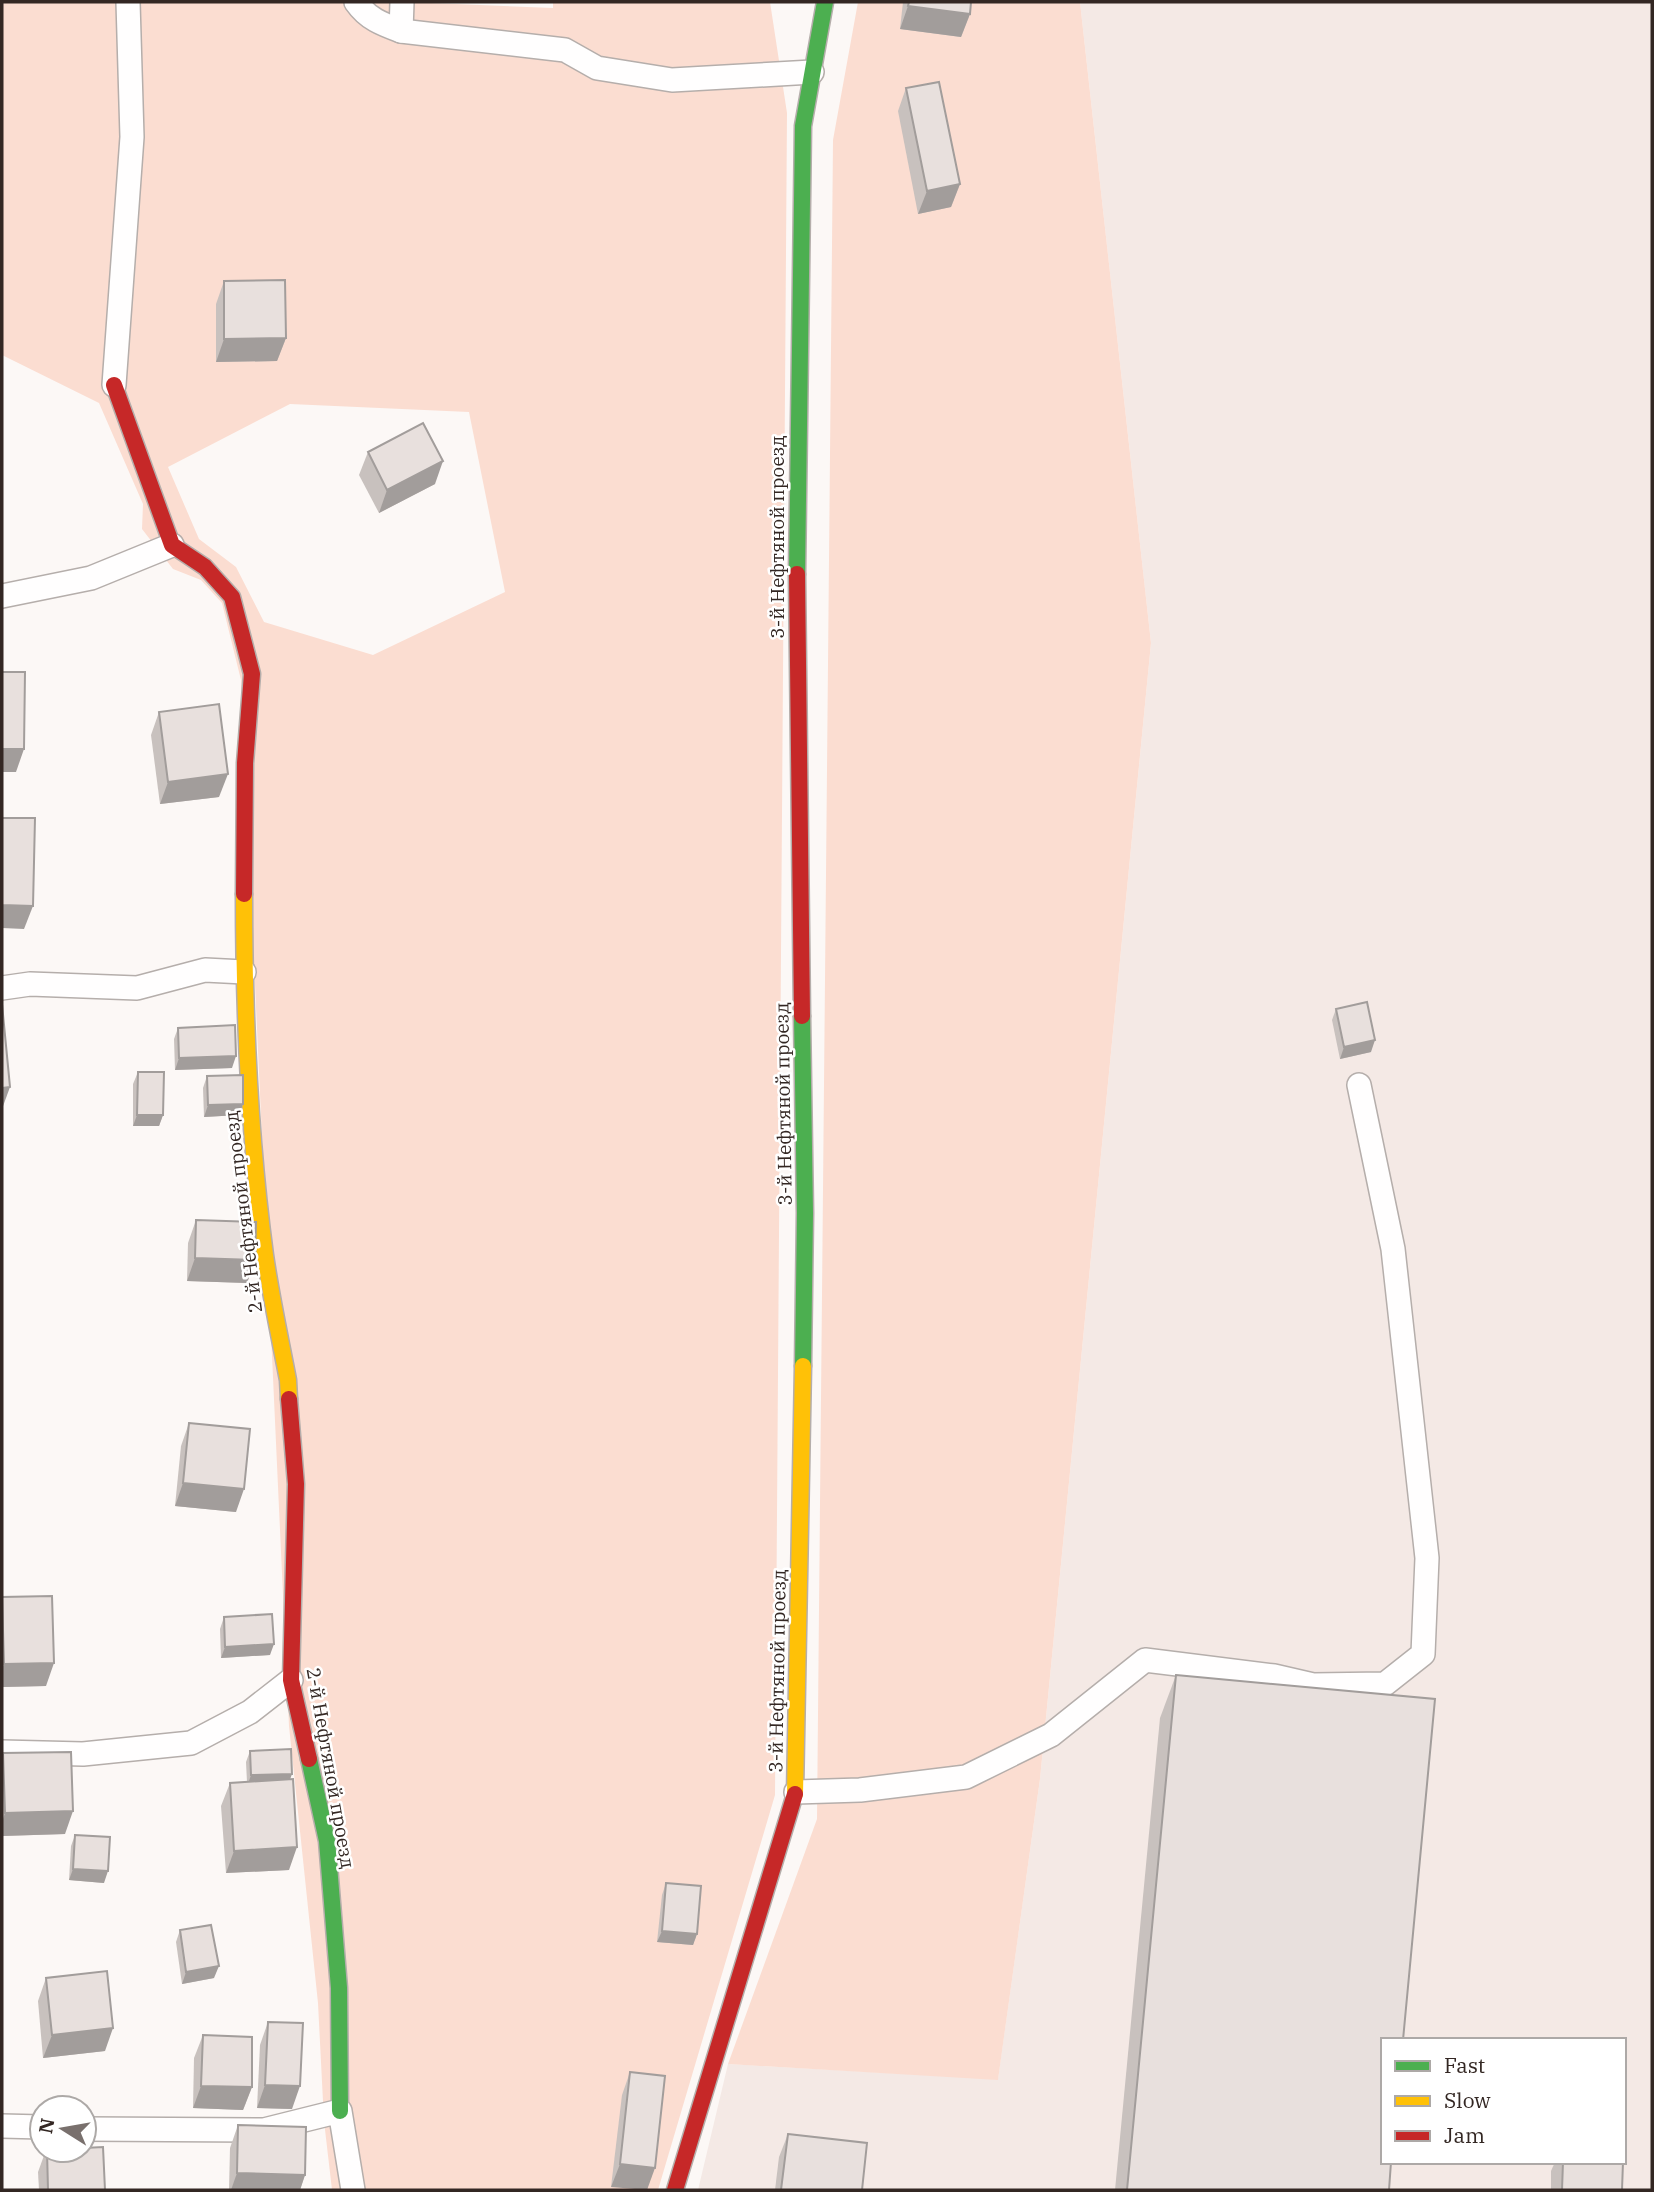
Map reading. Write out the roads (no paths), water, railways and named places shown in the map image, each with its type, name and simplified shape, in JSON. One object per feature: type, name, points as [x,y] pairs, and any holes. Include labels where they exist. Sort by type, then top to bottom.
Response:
[{"type":"street","name":"3-й Нефтяной проезд","points":[[675,2190],[796,1792],[805,1213],[796,534],[803,126],[825,2]]},
{"type":"street","points":[[114,385],[173,545]]},
{"type":"street","name":"2-й Нефтяной проезд","points":[[173,545],[205,567],[232,597],[252,674],[245,764],[244,972],[252,1125],[265,1255],[288,1380],[296,1484],[291,1680],[327,1841],[339,1988],[340,2111]]},
{"type":"lane","points":[[114,385],[132,137],[128,2]]},
{"type":"lane","points":[[356,2],[372,19],[401,31],[565,50],[597,68],[672,80],[813,72]]},
{"type":"lane","points":[[401,31],[402,2]]},
{"type":"lane","points":[[2,596],[91,578],[173,545]]},
{"type":"lane","points":[[2,988],[30,984],[137,988],[205,970],[244,972]]},
{"type":"lane","points":[[796,1792],[860,1790],[966,1777],[1051,1735],[1145,1660],[1274,1676],[1313,1685],[1385,1684],[1423,1654],[1427,1558],[1393,1249],[1359,1085]]},
{"type":"lane","points":[[2,1752],[83,1754],[191,1743],[250,1713],[291,1680]]},
{"type":"lane","points":[[98,2129],[264,2130],[340,2111],[353,2190]]},
{"type":"lane","points":[[2,2126],[28,2127]]}]
